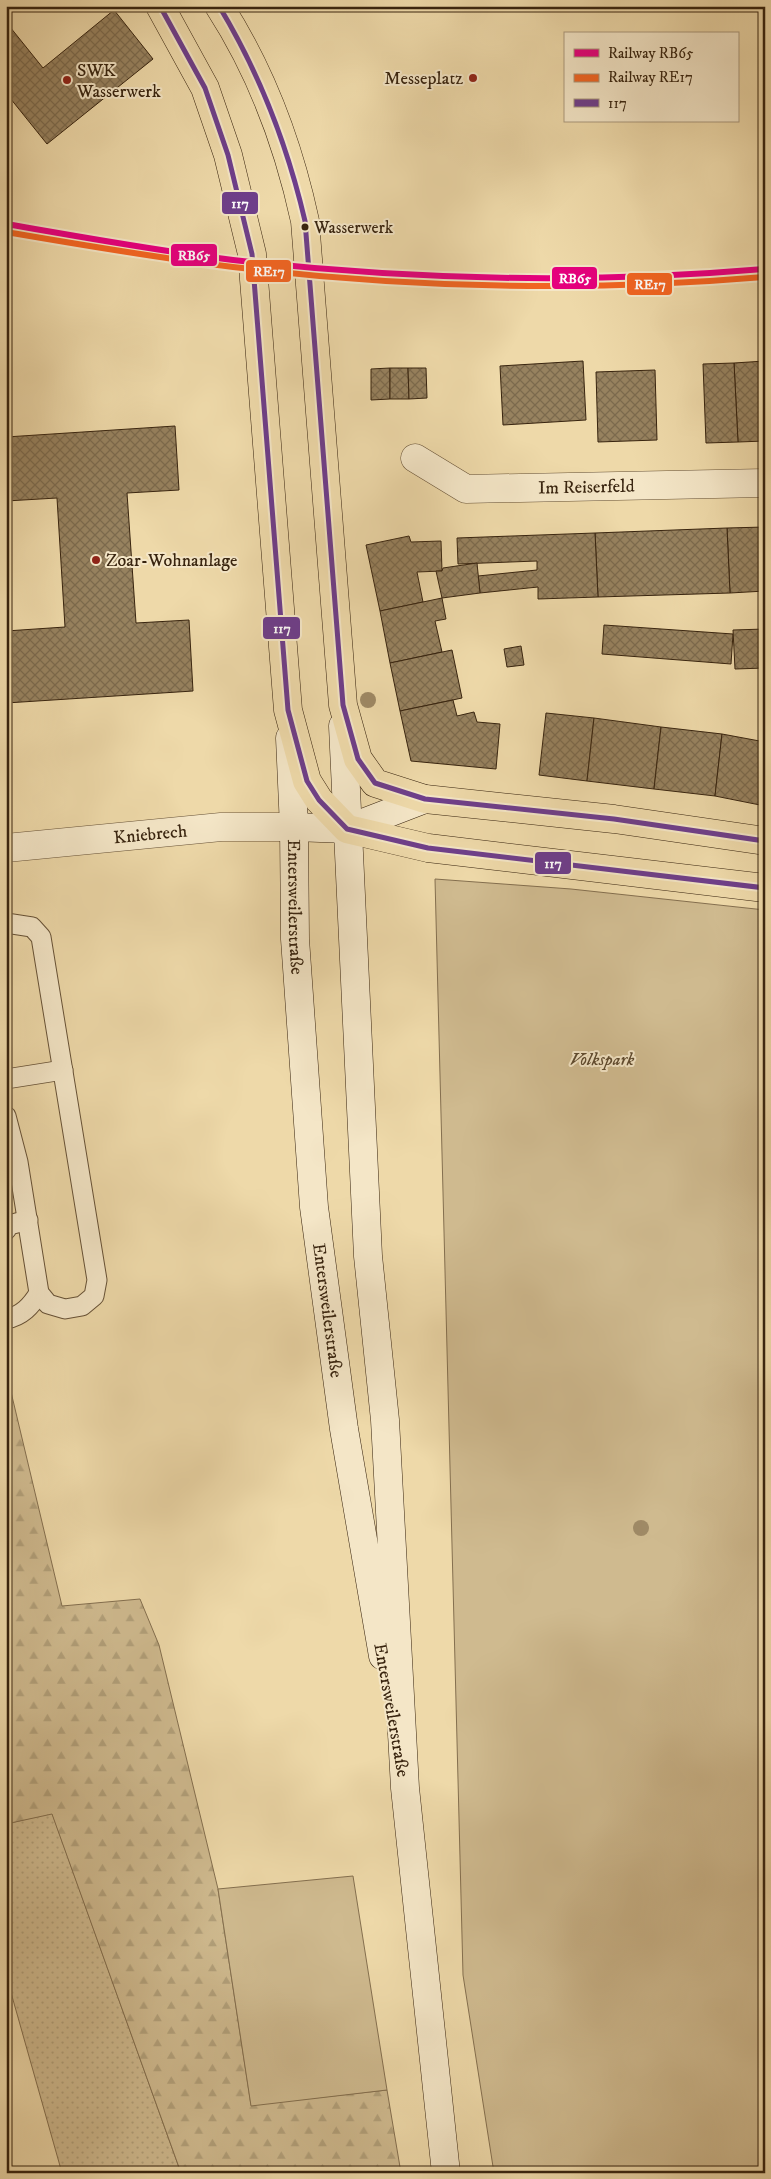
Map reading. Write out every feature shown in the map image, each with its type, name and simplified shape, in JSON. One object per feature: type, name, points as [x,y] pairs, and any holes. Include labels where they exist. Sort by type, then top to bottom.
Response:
[{"type":"main road","points":[[160,6],[205,88],[228,155],[252,254],[288,710],[307,781],[319,800],[347,829],[428,848],[765,888]]},
{"type":"main road","points":[[220,6],[255,72],[275,121],[297,185],[305,222],[343,705],[358,759],[375,782],[425,799],[614,819],[765,841]]},
{"type":"main road","name":"Im Reiserfeld","points":[[416,458],[466,489],[765,483]]},
{"type":"main road","name":"Entersweilerstraße","points":[[343,705],[347,829],[368,1256],[385,1420],[405,1788],[446,2173]]},
{"type":"main road","name":"Entersweilerstraße","points":[[288,710],[294,827],[295,939],[314,1207],[344,1429],[405,1788]]},
{"type":"main road","points":[[347,829],[425,799]]},
{"type":"main road","name":"Kniebrech","points":[[6,848],[221,826],[347,829]]},
{"type":"lane","points":[[6,924],[32,927],[41,937],[97,1280],[94,1296],[82,1306],[65,1309],[48,1304],[39,1293],[18,1162],[6,1116]]},
{"type":"lane","points":[[6,1078],[63,1070]]},
{"type":"lane","points":[[6,1230],[9,1225],[28,1220]]},
{"type":"lane","points":[[6,1319],[12,1318],[30,1307],[39,1293]]},
{"type":"green space","name":"Volkspark","points":[[435,879],[571,889],[765,910],[765,2173],[494,2173],[463,1975]]},
{"type":"green space","points":[[6,1371],[62,1606],[140,1599],[159,1645],[218,1889],[251,2105],[387,2090],[401,2173],[181,2173],[52,1814],[6,1824]]},
{"type":"green space","points":[[52,1813],[181,2173],[62,2173],[6,1975],[6,1824]]},
{"type":"green space","points":[[353,1876],[387,2090],[251,2106],[218,1889]]},
{"type":"building","name":"SWK Wasserwerk","points":[[114,10],[153,59],[47,144],[6,93],[6,22],[43,68]]},
{"type":"building","points":[[583,361],[586,420],[503,425],[500,366]]},
{"type":"building","points":[[765,361],[765,441],[738,442],[734,363]]},
{"type":"building","points":[[734,363],[738,442],[706,443],[703,364]]},
{"type":"building","points":[[390,368],[390,399],[371,400],[371,369]]},
{"type":"building","points":[[390,368],[408,368],[409,399],[390,399]]},
{"type":"building","points":[[408,368],[426,368],[427,398],[409,399]]},
{"type":"building","points":[[655,370],[657,440],[598,442],[596,372]]},
{"type":"building","name":"Zoar-Wohnanlage","points":[[175,426],[179,490],[127,493],[136,623],[189,620],[193,691],[6,703],[6,631],[65,627],[57,498],[6,501],[6,437]]},
{"type":"building","points":[[765,527],[765,591],[730,593],[727,528]]},
{"type":"building","points":[[727,528],[730,593],[598,597],[595,533]]},
{"type":"building","points":[[595,533],[598,597],[538,599],[538,587],[480,593],[478,576],[537,570],[537,561],[458,564],[457,538]]},
{"type":"building","points":[[409,536],[411,542],[441,541],[442,571],[417,572],[423,602],[380,611],[366,545]]},
{"type":"building","points":[[477,563],[480,593],[442,598],[436,571],[442,571],[443,568]]},
{"type":"building","points":[[442,598],[446,619],[435,621],[442,652],[390,663],[380,611]]},
{"type":"building","points":[[604,625],[733,634],[731,664],[602,654]]},
{"type":"building","points":[[765,629],[765,668],[735,669],[733,630]]},
{"type":"building","points":[[521,646],[524,665],[507,667],[504,649]]},
{"type":"building","points":[[452,650],[462,698],[400,711],[390,663]]},
{"type":"building","points":[[453,700],[457,716],[474,712],[477,722],[500,724],[496,769],[411,761],[400,711]]},
{"type":"building","points":[[546,713],[594,718],[587,781],[539,775]]},
{"type":"building","points":[[594,718],[661,727],[654,789],[587,781]]},
{"type":"building","points":[[661,727],[722,734],[715,796],[654,789]]},
{"type":"building","points":[[722,734],[765,742],[765,806],[715,796]]},
{"type":"rail line","name":"RB65","points":[[6,224],[120,244],[233,260],[299,267],[432,276],[499,278],[632,277],[765,269]]},
{"type":"rail line","name":"RE17","points":[[6,232],[205,263],[365,280],[499,286],[565,286],[699,282],[765,277]]},
{"type":"transit line","name":"117","points":[[160,6],[205,88],[228,155],[252,254],[288,710],[307,781],[319,800],[347,829],[428,848],[765,888]]},
{"type":"transit line","name":"117","points":[[219,6],[247,57],[271,110],[290,164],[305,221],[343,705],[358,759],[375,783],[425,799],[614,819],[765,841]]},
{"type":"place","name":"Messeplatz","points":[[473,78]]},
{"type":"place","name":"SWK Wasserwerk","points":[[67,80]]},
{"type":"place","name":"Wasserwerk","points":[[305,227]]},
{"type":"place","name":"Zoar-Wohnanlage","points":[[96,560]]}]
